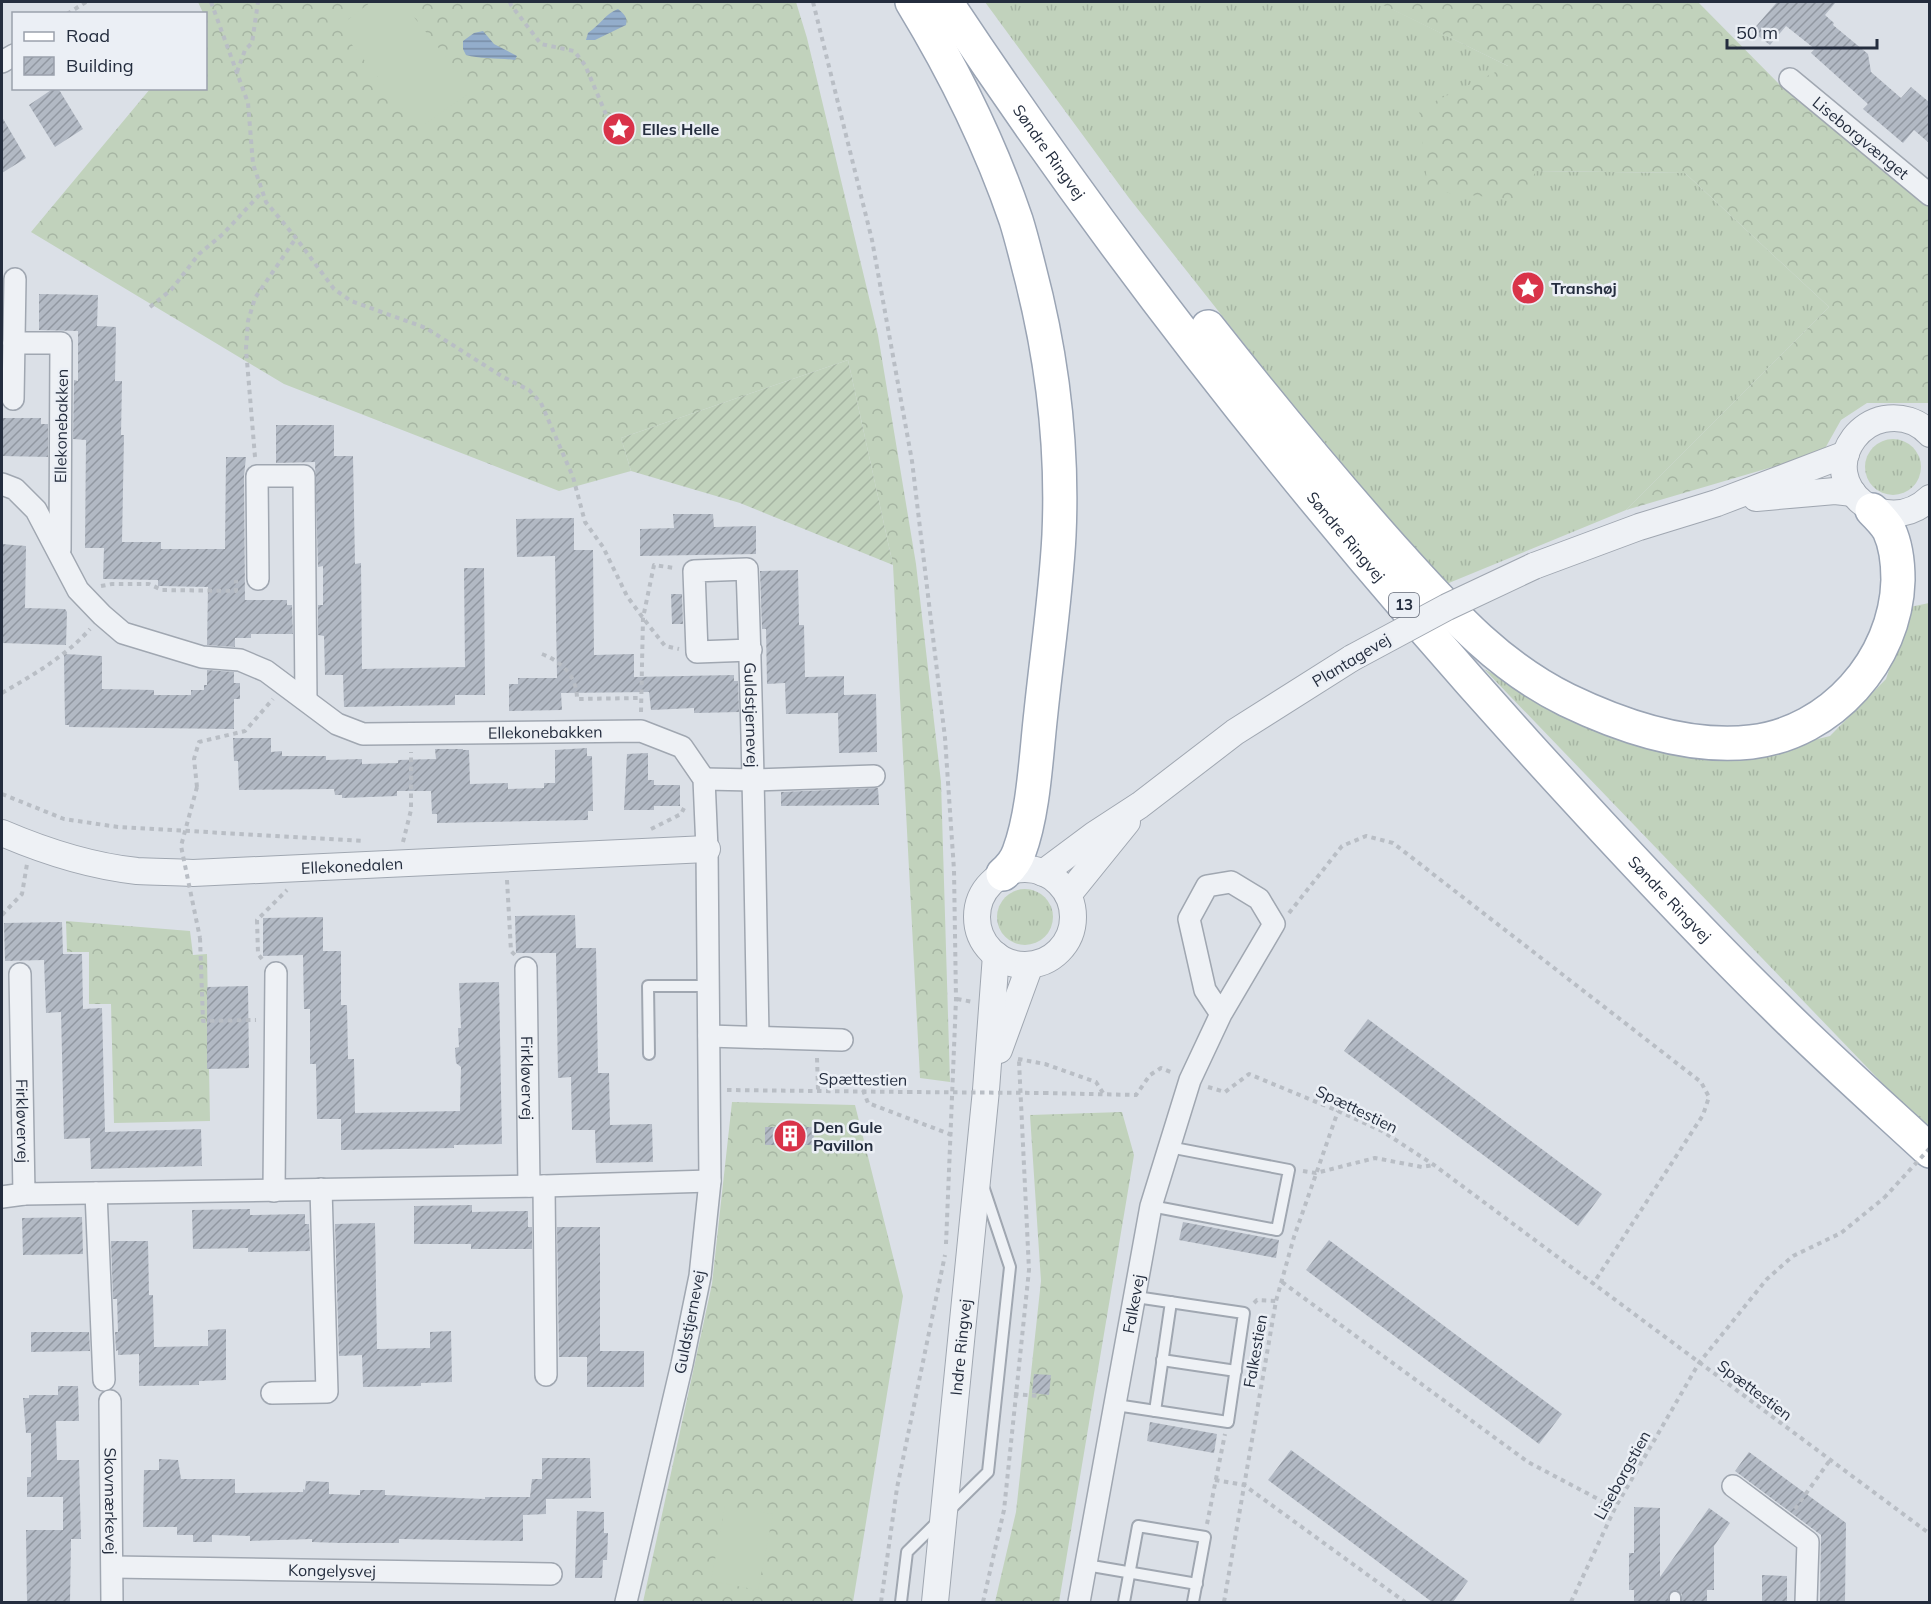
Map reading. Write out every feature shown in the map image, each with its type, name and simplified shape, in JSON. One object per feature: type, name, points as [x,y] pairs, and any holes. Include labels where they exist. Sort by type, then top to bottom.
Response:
[{"type":"main road","points":[[912,2],[966,99],[1017,222],[1036,294],[1050,367],[1058,455],[1059,523],[1052,616],[1028,816],[1019,853],[1013,864],[1003,874]]},
{"type":"main road","name":"Søndre Ringvej","points":[[946,2],[1000,84],[1121,249],[1248,416],[1360,555],[1468,680],[1595,820],[1773,1005],[1929,1150]]},
{"type":"main road","points":[[957,2],[1133,232],[1349,500],[1479,641],[1506,663],[1565,699],[1600,715],[1653,733],[1726,744],[1754,742],[1777,736],[1800,727],[1823,714],[1860,681],[1887,637],[1894,614],[1898,572],[1896,551],[1888,528],[1863,502]]},
{"type":"street","name":"Liseborgvænget","points":[[1790,79],[1929,195]]},
{"type":"street","points":[[13,399],[15,279]]},
{"type":"street","name":"Ellekonebakken","points":[[14,343],[62,343],[60,555]]},
{"type":"street","points":[[1863,502],[1845,474],[1846,454],[1858,432],[1880,420],[1892,418],[1916,423],[1928,431]]},
{"type":"street","name":"Plantagevej","points":[[1043,873],[1094,835],[1140,805],[1235,732],[1352,658],[1448,607],[1534,566],[1639,527],[1717,503],[1846,454]]},
{"type":"street","points":[[258,579],[257,476],[304,476],[306,700]]},
{"type":"street","name":"Ellekonebakken","points":[[2,484],[15,489],[36,510],[78,590],[123,633],[202,657],[240,660],[266,671],[337,724],[363,734],[641,731],[682,747],[704,787]]},
{"type":"street","name":"Plantagevej","points":[[1717,503],[1835,491],[1883,513],[1904,514],[1914,510],[1929,498]]},
{"type":"street","name":"Guldstjernevej","points":[[694,570],[747,568],[754,780],[758,1036]]},
{"type":"street","points":[[694,570],[697,652]]},
{"type":"street","name":"Guldstjernevej","points":[[697,652],[750,650]]},
{"type":"street","name":"Guldstjernevej","points":[[704,787],[754,780],[874,776]]},
{"type":"street","points":[[704,787],[707,849]]},
{"type":"street","name":"Plantagevej","points":[[1068,895],[1140,805]]},
{"type":"street","name":"Ellekonedalen","points":[[2,832],[31,845],[87,862],[136,871],[193,873],[707,849]]},
{"type":"street","name":"Guldstjernevej","points":[[626,1602],[682,1364],[700,1276],[710,1181],[707,849]]},
{"type":"street","points":[[1030,869],[1043,873],[1058,882],[1068,895],[1073,917],[1067,940],[1052,957],[1042,962],[1018,964],[1006,961],[986,945],[977,920],[978,906],[988,888],[1003,874],[1030,869]]},
{"type":"street","points":[[1221,1014],[1205,990],[1189,919],[1207,886],[1231,882],[1259,900],[1274,924]]},
{"type":"street","name":"Falkevej","points":[[1079,1602],[1151,1206],[1190,1080],[1221,1014],[1274,924]]},
{"type":"street","name":"Indre Ringvej","points":[[934,1602],[986,1090],[996,955]]},
{"type":"street","name":"Indre Ringvej","points":[[986,1090],[1030,964]]},
{"type":"street","name":"Firkløvervej","points":[[526,968],[546,1375]]},
{"type":"street","points":[[274,1191],[276,973]]},
{"type":"street","name":"Firkløvervej","points":[[20,974],[24,1194]]},
{"type":"street","points":[[709,1035],[842,1040]]},
{"type":"street","points":[[2,1197],[24,1194],[96,1192],[274,1191],[710,1181]]},
{"type":"street","points":[[272,1393],[327,1392],[321,1189]]},
{"type":"street","points":[[96,1192],[104,1380]]},
{"type":"street","name":"Skovmærkevej","points":[[110,1401],[112,1602]]},
{"type":"street","points":[[1733,1486],[1808,1542],[1806,1602]]},
{"type":"street","name":"Kongelysvej","points":[[112,1567],[550,1574]]},
{"type":"lane","points":[[649,1054],[648,986],[709,986]]},
{"type":"lane","points":[[1151,1206],[1277,1230],[1289,1170],[1169,1147]]},
{"type":"lane","points":[[901,1602],[907,1552],[988,1472],[1010,1267],[978,1172]]},
{"type":"lane","points":[[1116,1405],[1228,1422],[1244,1313],[1136,1297]]},
{"type":"lane","points":[[1155,1411],[1171,1302]]},
{"type":"lane","points":[[1162,1360],[1236,1371]]},
{"type":"lane","points":[[1124,1602],[1138,1526],[1205,1537],[1193,1602]]},
{"type":"lane","points":[[1086,1565],[1197,1584]]},
{"type":"path","points":[[70,12],[86,2]]},
{"type":"path","points":[[211,2],[248,103],[253,164],[266,202],[334,289],[351,301],[426,328],[502,377],[529,390],[541,403],[573,477],[585,522],[603,547],[627,596],[665,646],[697,652]]},
{"type":"path","points":[[237,73],[245,50],[252,42],[258,2]]},
{"type":"path","points":[[510,2],[541,44],[574,51],[585,65],[608,119]]},
{"type":"path","points":[[813,2],[872,240],[912,461],[945,738],[954,870],[957,999],[946,1252],[897,1488],[881,1602]]},
{"type":"path","points":[[150,307],[171,290],[199,254],[223,234],[262,192]]},
{"type":"path","points":[[257,476],[246,349],[248,321],[255,298],[296,238]]},
{"type":"path","points":[[641,731],[643,618],[654,565],[694,570]]},
{"type":"path","points":[[78,590],[112,584],[149,584],[162,590],[236,591],[236,580],[258,579]]},
{"type":"path","points":[[2,693],[78,644],[102,615]]},
{"type":"path","points":[[542,654],[556,660],[570,674],[577,690],[577,699],[641,698]]},
{"type":"path","points":[[276,1020],[202,1021],[200,938],[181,846],[197,788],[195,759],[199,742],[245,731],[285,685]]},
{"type":"path","points":[[411,735],[411,810],[402,843],[412,843]]},
{"type":"path","points":[[650,829],[681,814],[688,801],[704,787]]},
{"type":"path","points":[[2,794],[64,819],[118,827],[367,841]]},
{"type":"path","points":[[1274,924],[1286,916],[1342,846],[1366,836],[1393,843],[1701,1082],[1709,1097],[1703,1115],[1593,1284]]},
{"type":"path","points":[[506,858],[511,951],[526,968]]},
{"type":"path","points":[[2,915],[22,894],[26,869]]},
{"type":"path","points":[[276,973],[258,954],[257,920],[287,890]]},
{"type":"path","points":[[816,1039],[818,1090]]},
{"type":"path","points":[[1018,1059],[1045,1064],[1096,1082],[1104,1094]]},
{"type":"path","name":"Spættestien","points":[[709,1090],[1137,1095],[1150,1075],[1161,1068],[1225,1092],[1249,1074],[1382,1131],[1434,1165],[1929,1534]]},
{"type":"path","points":[[863,1090],[868,1103],[952,1135]]},
{"type":"path","name":"Falkestien","points":[[1224,1602],[1276,1301],[1294,1237],[1338,1111]]},
{"type":"path","name":"Liseborgstien","points":[[1571,1602],[1615,1508],[1699,1363],[1767,1279],[1793,1256],[1841,1233],[1884,1198],[1929,1150]]},
{"type":"path","points":[[1289,1170],[1316,1173],[1375,1158],[1422,1167],[1434,1165]]},
{"type":"path","points":[[1282,1282],[1528,1462],[1615,1508]]},
{"type":"path","points":[[1244,1313],[1257,1300],[1276,1301]]},
{"type":"path","points":[[996,1392],[1038,1396]]},
{"type":"path","points":[[1205,1537],[1228,1422]]},
{"type":"path","points":[[1784,1524],[1830,1460]]},
{"type":"path","points":[[1215,1480],[1244,1485],[1405,1602]]},
{"type":"green space","points":[[198,2],[796,2],[807,38],[878,335],[916,564],[941,782],[950,1082],[920,1078],[893,565],[848,360],[621,438],[631,471],[559,491],[284,384],[31,232],[149,90],[207,90],[207,12],[203,12]]},
{"type":"green space","points":[[371,2],[402,2],[473,91],[418,128],[338,27]]},
{"type":"green space","points":[[985,2],[1384,2],[1384,5],[1508,66],[1535,171],[1685,173],[1829,307],[1626,510],[1444,585],[1280,389],[1129,198]]},
{"type":"green space","points":[[1384,2],[1698,2],[1780,85],[1929,207],[1929,403],[1867,403],[1841,420],[1823,452],[1626,510],[1829,307],[1685,173],[1536,171],[1520,200],[1428,191],[1419,109],[1508,66],[1383,5]]},
{"type":"green space","points":[[848,360],[893,565],[740,503],[631,471],[621,438]]},
{"type":"green space","points":[[1893,439],[1904,441],[1913,447],[1919,456],[1921,467],[1919,478],[1913,487],[1904,493],[1893,495],[1882,493],[1873,487],[1867,478],[1865,467],[1867,456],[1873,447],[1882,441]]},
{"type":"green space","points":[[1929,603],[1929,1129],[1484,669],[1586,723],[1749,756],[1830,736],[1886,679],[1910,607]]},
{"type":"green space","points":[[1025,889],[1036,891],[1045,897],[1051,906],[1053,917],[1051,928],[1045,937],[1036,943],[1025,945],[1014,943],[1005,937],[999,928],[997,917],[999,906],[1005,897],[1014,891]]},
{"type":"green space","points":[[66,921],[190,931],[193,955],[207,954],[210,1121],[114,1123],[111,1004],[89,1004],[89,952],[67,952]]},
{"type":"green space","points":[[732,1102],[855,1105],[903,1296],[853,1602],[643,1602],[712,1284]]},
{"type":"green space","points":[[1122,1112],[1134,1155],[1059,1602],[995,1602],[1016,1512],[1041,1281],[1030,1115]]},
{"type":"green space","points":[[725,1506],[773,1514],[758,1590],[711,1581]]},
{"type":"water","points":[[618,9],[625,16],[626,25],[595,40],[586,40],[588,33],[610,13]]},
{"type":"water","points":[[483,31],[494,44],[517,56],[515,60],[466,55],[463,41],[474,33]]},
{"type":"building","points":[[1777,2],[1836,2],[1825,15],[1834,23],[1833,25],[1868,54],[1871,72],[1901,98],[1911,87],[1929,102],[1929,143],[1914,130],[1903,143],[1863,109],[1868,104],[1811,53],[1815,49],[1786,26],[1770,45],[1752,31]]},
{"type":"building","points":[[51,90],[59,90],[83,129],[55,147],[29,105]]},
{"type":"building","points":[[2,117],[26,158],[2,173]]},
{"type":"building","points":[[39,294],[98,295],[97,326],[116,327],[115,381],[122,381],[121,435],[124,435],[122,542],[161,542],[161,549],[225,549],[226,457],[246,457],[244,476],[245,600],[287,600],[287,605],[292,605],[293,634],[251,634],[251,638],[235,638],[235,647],[207,645],[208,587],[158,586],[158,580],[103,579],[104,548],[85,548],[86,440],[73,439],[74,380],[78,381],[78,331],[39,330]]},
{"type":"building","points":[[2,418],[41,418],[41,424],[48,424],[48,457],[2,456]]},
{"type":"building","points":[[276,425],[334,425],[334,456],[353,456],[355,564],[361,563],[362,669],[465,667],[464,568],[484,568],[485,695],[455,695],[455,705],[344,707],[343,675],[325,675],[324,636],[318,635],[318,605],[323,605],[323,566],[318,567],[315,462],[276,463]]},
{"type":"building","points":[[673,514],[713,514],[714,527],[756,526],[756,554],[640,556],[640,529],[674,528]]},
{"type":"building","points":[[574,518],[574,550],[593,550],[594,655],[634,654],[634,677],[734,675],[734,681],[738,681],[739,712],[694,713],[694,708],[651,710],[649,692],[561,693],[562,710],[509,711],[509,684],[518,684],[518,678],[557,678],[555,556],[517,557],[516,519]]},
{"type":"building","points":[[2,544],[26,546],[25,608],[65,609],[67,612],[66,645],[2,643]]},
{"type":"building","points":[[798,570],[799,625],[804,625],[805,677],[844,676],[844,695],[876,694],[877,752],[839,753],[838,713],[786,714],[785,683],[767,684],[766,629],[762,629],[760,571]]},
{"type":"building","points":[[671,594],[682,594],[683,624],[672,624]]},
{"type":"building","points":[[64,654],[102,656],[102,689],[154,690],[154,695],[191,695],[191,690],[204,690],[204,685],[207,685],[207,670],[234,672],[234,683],[240,683],[240,699],[234,699],[234,729],[69,727],[65,725]]},
{"type":"building","points":[[233,738],[271,738],[271,752],[282,751],[282,756],[326,756],[326,760],[362,759],[362,764],[436,759],[435,749],[469,750],[470,784],[508,783],[508,789],[544,788],[544,783],[555,783],[555,750],[587,748],[587,756],[592,756],[593,811],[588,811],[588,820],[437,823],[437,814],[432,814],[431,791],[397,791],[397,796],[342,798],[342,795],[335,795],[334,789],[239,790],[238,761],[234,761]]},
{"type":"building","points":[[648,753],[648,780],[654,780],[654,785],[680,785],[680,806],[654,806],[654,810],[624,810],[627,754]]},
{"type":"building","points":[[878,788],[879,805],[781,806],[781,792]]},
{"type":"building","points":[[575,915],[576,948],[596,948],[598,1073],[609,1073],[610,1125],[652,1124],[653,1162],[596,1163],[595,1130],[572,1130],[571,1077],[558,1078],[556,953],[516,953],[515,916]]},
{"type":"building","points":[[323,917],[323,951],[341,951],[341,1005],[347,1005],[348,1059],[354,1059],[355,1113],[460,1111],[461,1067],[456,1063],[455,1048],[459,1047],[458,1028],[461,1028],[459,983],[499,982],[502,1144],[454,1145],[454,1148],[341,1150],[341,1119],[317,1119],[316,1064],[310,1064],[310,1009],[304,1009],[303,955],[263,956],[263,918]]},
{"type":"building","points":[[62,922],[63,954],[82,954],[83,1009],[102,1008],[105,1132],[201,1129],[202,1166],[91,1169],[90,1138],[64,1139],[61,1012],[46,1013],[44,960],[5,961],[4,923]]},
{"type":"building","points":[[248,986],[249,1068],[207,1069],[207,987]]},
{"type":"building","points":[[1368,1019],[1602,1194],[1578,1226],[1344,1051]]},
{"type":"building","name":"Den Gule Pavillon","points":[[765,1127],[814,1127],[814,1145],[765,1145]]},
{"type":"building","points":[[472,1205],[472,1212],[528,1211],[528,1227],[532,1227],[532,1249],[471,1249],[471,1244],[414,1244],[414,1206]]},
{"type":"building","points":[[250,1209],[250,1215],[305,1214],[305,1224],[309,1224],[310,1251],[248,1252],[248,1248],[193,1249],[192,1210]]},
{"type":"building","points":[[82,1217],[83,1254],[23,1255],[22,1218]]},
{"type":"building","points":[[1183,1222],[1279,1240],[1276,1258],[1179,1240]]},
{"type":"building","points":[[375,1223],[377,1349],[430,1348],[430,1332],[451,1331],[452,1382],[421,1383],[421,1386],[363,1387],[362,1355],[339,1356],[335,1224]]},
{"type":"building","points":[[557,1227],[600,1227],[600,1351],[644,1351],[644,1387],[587,1387],[587,1357],[559,1357]]},
{"type":"building","points":[[1329,1240],[1562,1414],[1539,1444],[1306,1270]]},
{"type":"building","points":[[111,1241],[148,1241],[149,1295],[153,1295],[154,1347],[208,1346],[208,1330],[226,1329],[226,1380],[199,1381],[199,1385],[139,1386],[139,1354],[118,1355],[118,1350],[116,1351],[117,1299],[113,1299]]},
{"type":"building","points":[[31,1332],[89,1332],[90,1351],[31,1352]]},
{"type":"building","points":[[1034,1374],[1051,1375],[1049,1395],[1032,1393]]},
{"type":"building","points":[[58,1386],[78,1386],[79,1421],[56,1421],[57,1460],[79,1460],[81,1539],[71,1539],[70,1602],[27,1602],[26,1530],[63,1530],[63,1497],[27,1497],[27,1477],[31,1477],[31,1433],[26,1433],[23,1398],[29,1398],[29,1395],[58,1395]]},
{"type":"building","points":[[1150,1422],[1217,1434],[1214,1453],[1147,1441]]},
{"type":"building","points":[[1291,1450],[1468,1581],[1453,1602],[1432,1602],[1268,1480]]},
{"type":"building","points":[[1749,1452],[1846,1523],[1845,1602],[1820,1602],[1821,1535],[1735,1471]]},
{"type":"building","points":[[542,1458],[590,1458],[591,1498],[546,1499],[546,1514],[523,1515],[523,1541],[399,1539],[399,1543],[341,1543],[312,1542],[312,1539],[250,1541],[250,1536],[212,1535],[212,1542],[193,1542],[193,1535],[177,1535],[177,1527],[143,1527],[144,1470],[159,1470],[159,1459],[178,1460],[181,1479],[235,1479],[235,1493],[303,1492],[306,1481],[329,1482],[329,1494],[360,1495],[360,1490],[385,1490],[385,1495],[485,1499],[485,1497],[530,1497],[532,1479],[542,1479]]},
{"type":"building","points":[[1634,1507],[1660,1508],[1660,1577],[1709,1508],[1730,1523],[1714,1546],[1714,1590],[1707,1590],[1707,1602],[1682,1602],[1682,1594],[1676,1590],[1669,1593],[1668,1602],[1634,1602],[1634,1590],[1629,1590],[1629,1553],[1634,1553]]},
{"type":"building","points":[[577,1511],[604,1512],[604,1533],[608,1533],[607,1560],[603,1560],[602,1578],[575,1578]]},
{"type":"building","points":[[1762,1575],[1787,1576],[1787,1602],[1762,1602]]},
{"type":"place","name":"Elles Helle","points":[[619,129]]},
{"type":"place","name":"Transhøj","points":[[1528,288]]},
{"type":"place","name":"Den Gule Pavillon","points":[[790,1136]]}]
